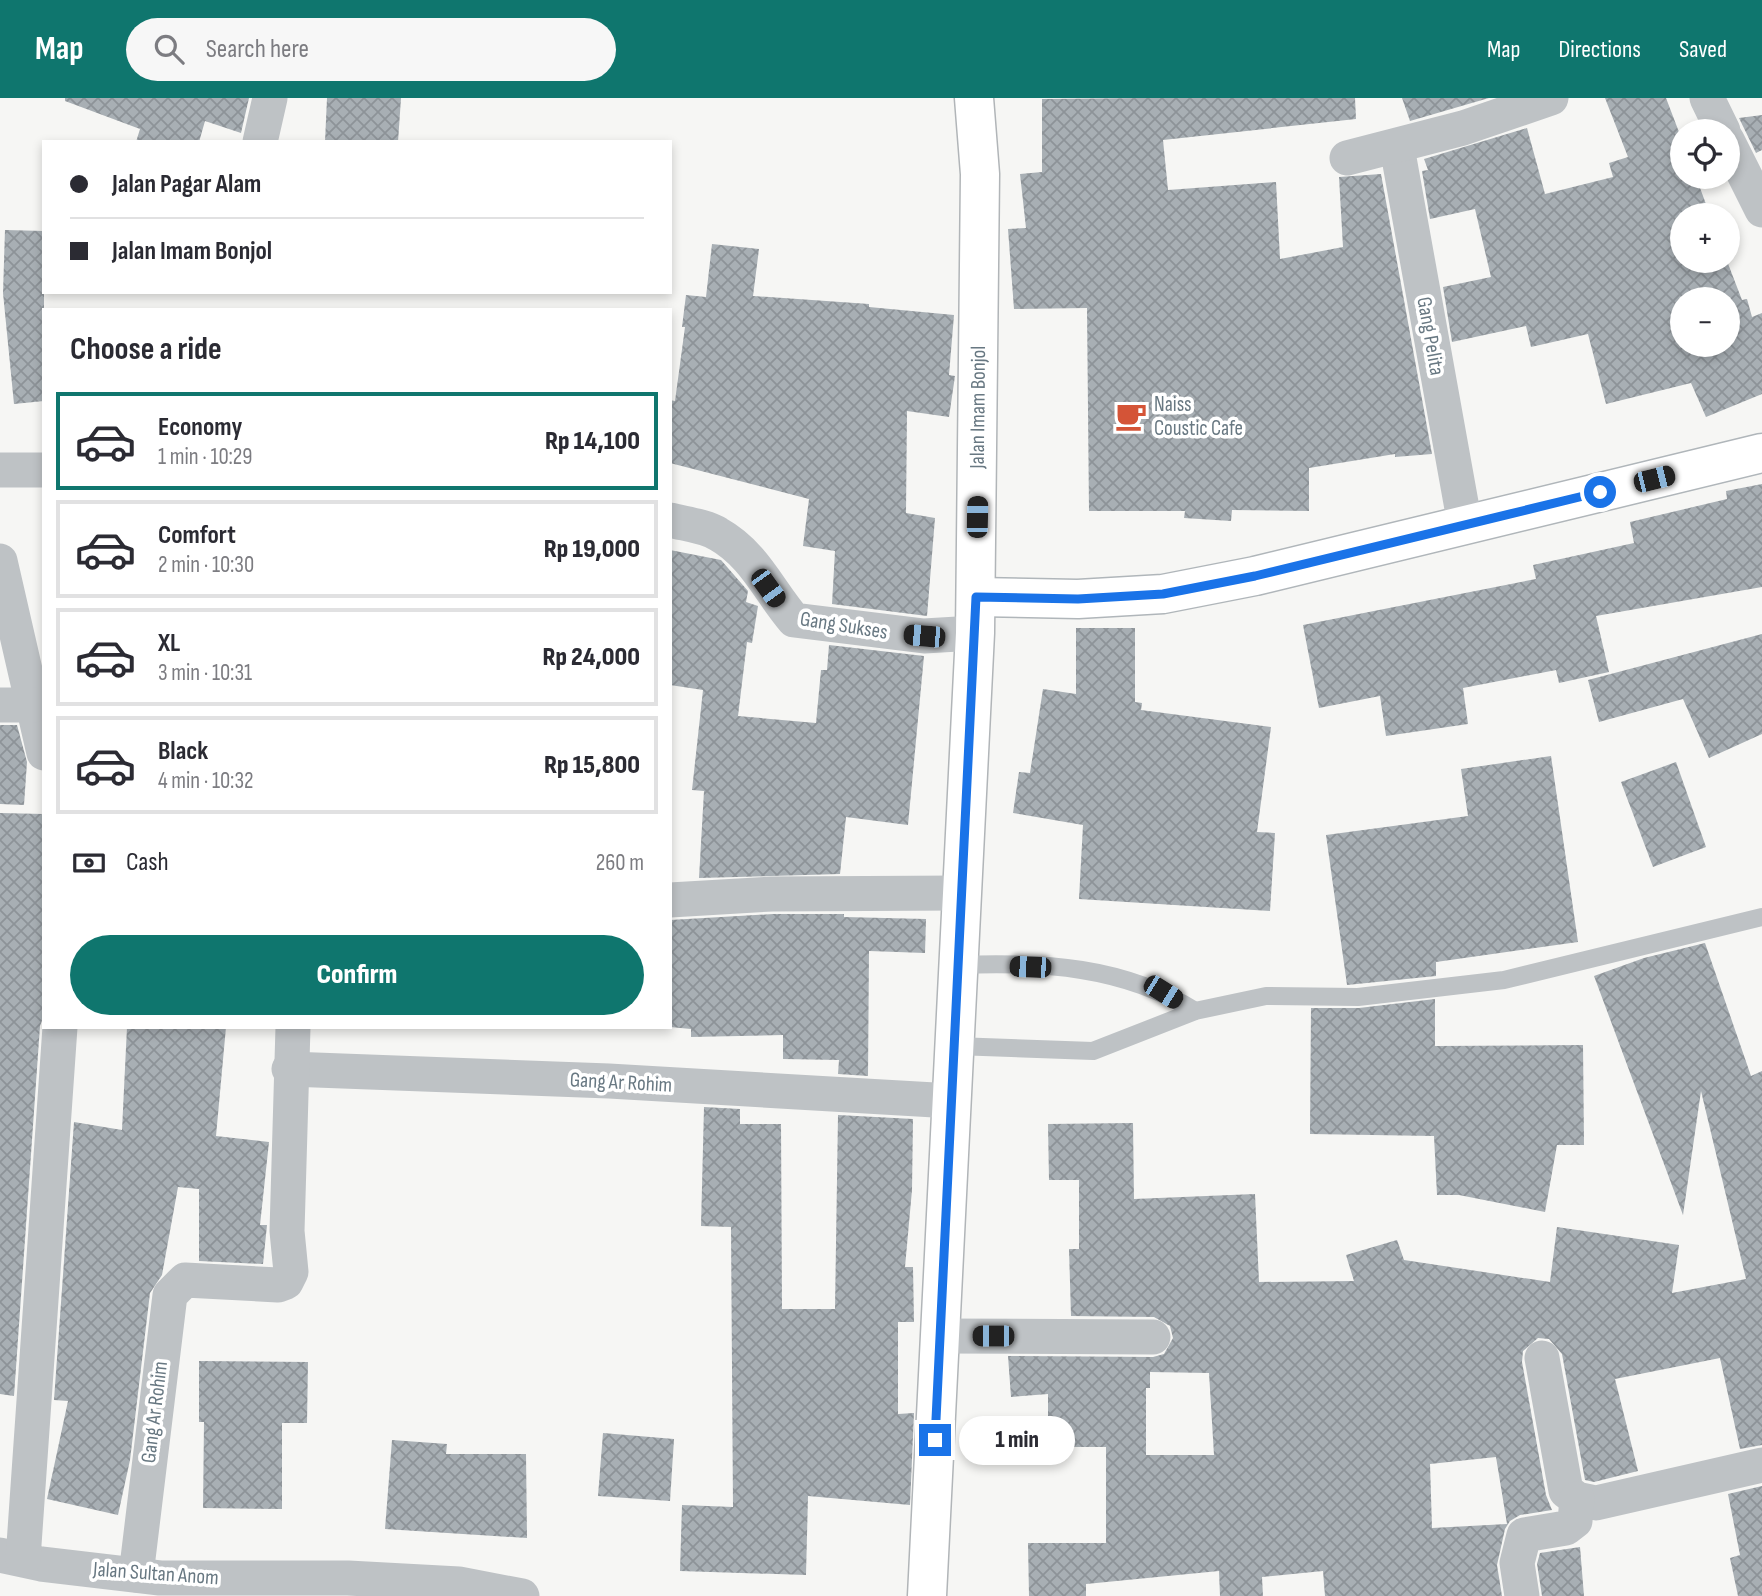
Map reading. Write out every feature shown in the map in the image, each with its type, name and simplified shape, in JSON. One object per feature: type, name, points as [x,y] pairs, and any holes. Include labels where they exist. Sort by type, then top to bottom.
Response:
[{"type":"main road","name":"Jalan Imam Bonjol","points":[[927,1596],[976,615],[979,174],[974,98]]},
{"type":"main road","points":[[976,615],[1078,599],[1163,594],[1255,576],[1762,453]]},
{"type":"street","points":[[260,140],[270,98]]},
{"type":"street","points":[[1347,158],[1398,147],[1551,98]]},
{"type":"street","points":[[1707,98],[1717,119]]},
{"type":"street","name":"Gang Pelita","points":[[1398,147],[1465,525]]},
{"type":"street","points":[[1740,164],[1759,198]]},
{"type":"street","points":[[0,470],[42,470]]},
{"type":"street","name":"Gang Sukses","points":[[672,521],[716,532],[732,543],[764,577],[768,588],[794,620],[924,636],[976,615]]},
{"type":"street","points":[[0,561],[16,705],[42,749]]},
{"type":"street","points":[[672,901],[772,894],[961,893]]},
{"type":"street","points":[[12,1557],[60,1029]]},
{"type":"street","name":"Gang Ar Rohim","points":[[152,1583],[170,1295],[185,1279],[278,1285],[286,1282],[292,1272],[287,1231],[291,1176],[289,1069],[293,1029]]},
{"type":"street","name":"Gang Ar Rohim","points":[[289,1069],[609,1081],[952,1101]]},
{"type":"street","points":[[940,1336],[1153,1337]]},
{"type":"street","points":[[1542,1358],[1566,1491],[1577,1499],[1596,1503],[1762,1465]]},
{"type":"street","points":[[1522,1596],[1517,1563],[1524,1535],[1566,1528],[1575,1521],[1577,1499]]},
{"type":"street","name":"Jalan Sultan Anom","points":[[12,1557],[152,1583],[362,1579],[459,1584],[522,1596]]},
{"type":"lane","points":[[955,1046],[1093,1051],[1195,1012],[1266,996],[1359,996],[1504,981],[1762,917]]},
{"type":"lane","points":[[960,965],[1080,969],[1163,992],[1195,1012]]},
{"type":"building","points":[[65,98],[249,98],[241,133],[205,121],[200,140],[137,140],[140,129],[65,101]]},
{"type":"building","points":[[327,98],[401,98],[398,140],[325,140]]},
{"type":"building","points":[[1355,98],[1356,119],[1163,140],[1168,190],[1276,182],[1280,259],[1343,247],[1339,177],[1381,174],[1432,454],[1395,457],[1395,454],[1309,468],[1309,511],[1232,510],[1231,521],[1184,518],[1185,511],[1089,511],[1087,308],[1014,309],[1008,229],[1026,228],[1020,174],[1042,172],[1042,99]]},
{"type":"building","points":[[1402,98],[1489,98],[1410,121]]},
{"type":"building","points":[[1605,98],[1666,98],[1674,119],[1670,119],[1670,189],[1700,189],[1706,203],[1670,203],[1670,273],[1732,273],[1737,287],[1670,287],[1670,357],[1740,357],[1740,295],[1742,300],[1747,299],[1752,317],[1762,313],[1762,394],[1706,417],[1691,383],[1606,404],[1588,334],[1531,347],[1526,326],[1452,342],[1443,287],[1491,277],[1475,209],[1430,219],[1422,171],[1428,170],[1424,159],[1527,128],[1545,194],[1613,177],[1609,163],[1628,157]]},
{"type":"building","points":[[1762,115],[1762,150],[1756,153],[1739,118]]},
{"type":"building","points":[[5,230],[42,231],[42,401],[14,404],[3,293]]},
{"type":"building","points":[[712,244],[759,249],[753,296],[869,304],[869,307],[954,315],[949,375],[955,376],[949,417],[907,411],[906,513],[935,518],[927,616],[832,604],[835,551],[803,546],[809,499],[672,464],[672,400],[675,401],[685,327],[682,327],[686,295],[706,297]]},
{"type":"building","points":[[1762,484],[1762,587],[1596,616],[1609,672],[1559,683],[1556,670],[1463,688],[1468,724],[1386,736],[1380,696],[1319,708],[1303,625],[1536,579],[1533,565],[1634,543],[1630,522],[1727,499],[1726,491]]},
{"type":"building","points":[[672,550],[721,560],[748,591],[746,602],[758,606],[752,643],[747,642],[738,716],[816,723],[821,670],[827,670],[829,645],[924,656],[908,825],[846,817],[840,874],[699,878],[704,791],[692,790],[703,690],[672,685]]},
{"type":"building","points":[[1076,628],[1135,628],[1135,702],[1142,703],[1141,710],[1271,727],[1257,832],[1275,833],[1270,911],[1079,899],[1083,825],[1013,813],[1019,772],[1030,773],[1043,689],[1076,694]]},
{"type":"building","points":[[1762,634],[1762,734],[1709,758],[1683,699],[1599,722],[1588,680]]},
{"type":"building","points":[[0,725],[17,725],[27,762],[24,805],[0,804]]},
{"type":"building","points":[[1551,756],[1578,942],[1436,962],[1436,976],[1347,985],[1326,835],[1468,816],[1461,769]]},
{"type":"building","points":[[1676,762],[1706,847],[1653,867],[1621,782]]},
{"type":"building","points":[[0,813],[42,814],[42,1020],[14,1396],[0,1394]]},
{"type":"building","points":[[773,914],[844,914],[844,917],[926,919],[925,953],[869,951],[868,1076],[838,1074],[839,1060],[783,1059],[783,1035],[691,1037],[691,1029],[672,1027],[672,920]]},
{"type":"building","points":[[1705,943],[1751,1076],[1762,1071],[1762,1445],[1740,1449],[1720,1358],[1615,1379],[1638,1471],[1594,1482],[1585,1480],[1562,1354],[1549,1339],[1538,1338],[1523,1351],[1522,1362],[1546,1495],[1552,1510],[1520,1515],[1510,1521],[1505,1529],[1497,1565],[1502,1596],[1325,1596],[1323,1571],[1262,1577],[1263,1596],[1220,1596],[1219,1571],[1086,1584],[1086,1596],[1029,1596],[1028,1543],[1106,1543],[1106,1447],[1048,1447],[1048,1394],[1011,1397],[1008,1356],[1153,1357],[1164,1354],[1173,1338],[1170,1326],[1154,1317],[1071,1316],[1069,1249],[1079,1249],[1079,1180],[1049,1180],[1048,1124],[1133,1123],[1134,1199],[1255,1194],[1259,1282],[1354,1281],[1346,1255],[1397,1240],[1404,1260],[1550,1282],[1557,1227],[1679,1245],[1672,1293],[1746,1279],[1701,1091],[1683,1215],[1594,976],[1644,958]],"holes":[[[1150,1372],[1209,1373],[1214,1455],[1146,1455],[1146,1388],[1150,1388]],[[1496,1457],[1507,1524],[1432,1528],[1430,1464]]]},
{"type":"building","points":[[1435,999],[1435,1046],[1583,1045],[1584,1145],[1557,1145],[1545,1212],[1459,1195],[1437,1195],[1434,1136],[1310,1134],[1311,1008],[1359,1008]]},
{"type":"building","points":[[127,1029],[226,1029],[216,1136],[269,1142],[260,1225],[267,1225],[263,1264],[199,1261],[199,1189],[178,1187],[162,1275],[150,1293],[130,1460],[118,1515],[47,1499],[68,1401],[54,1400],[74,1122],[122,1130]]},
{"type":"building","points":[[704,1107],[740,1109],[740,1124],[781,1124],[782,1309],[835,1309],[838,1115],[913,1119],[912,1190],[905,1267],[913,1267],[914,1322],[898,1322],[898,1414],[914,1413],[910,1505],[808,1496],[806,1575],[680,1571],[682,1505],[733,1507],[731,1227],[701,1226]]},
{"type":"building","points":[[199,1361],[308,1362],[307,1423],[282,1423],[282,1509],[203,1508],[204,1422],[199,1422]]},
{"type":"building","points":[[603,1433],[674,1439],[670,1501],[598,1496]]},
{"type":"building","points":[[392,1440],[447,1444],[446,1454],[526,1454],[527,1538],[385,1529]]},
{"type":"building","points":[[1762,1486],[1762,1596],[1738,1596],[1730,1558],[1740,1555],[1728,1494]]},
{"type":"building","points":[[1580,1547],[1584,1596],[1542,1596],[1537,1564],[1540,1553]]},
{"type":"place","name":"Naiss Coustic Cafe","points":[[1131,416]]},
{"type":"route","points":[[935,1440],[976,597],[1078,599],[1163,594],[1255,576],[1600,492]]}]
